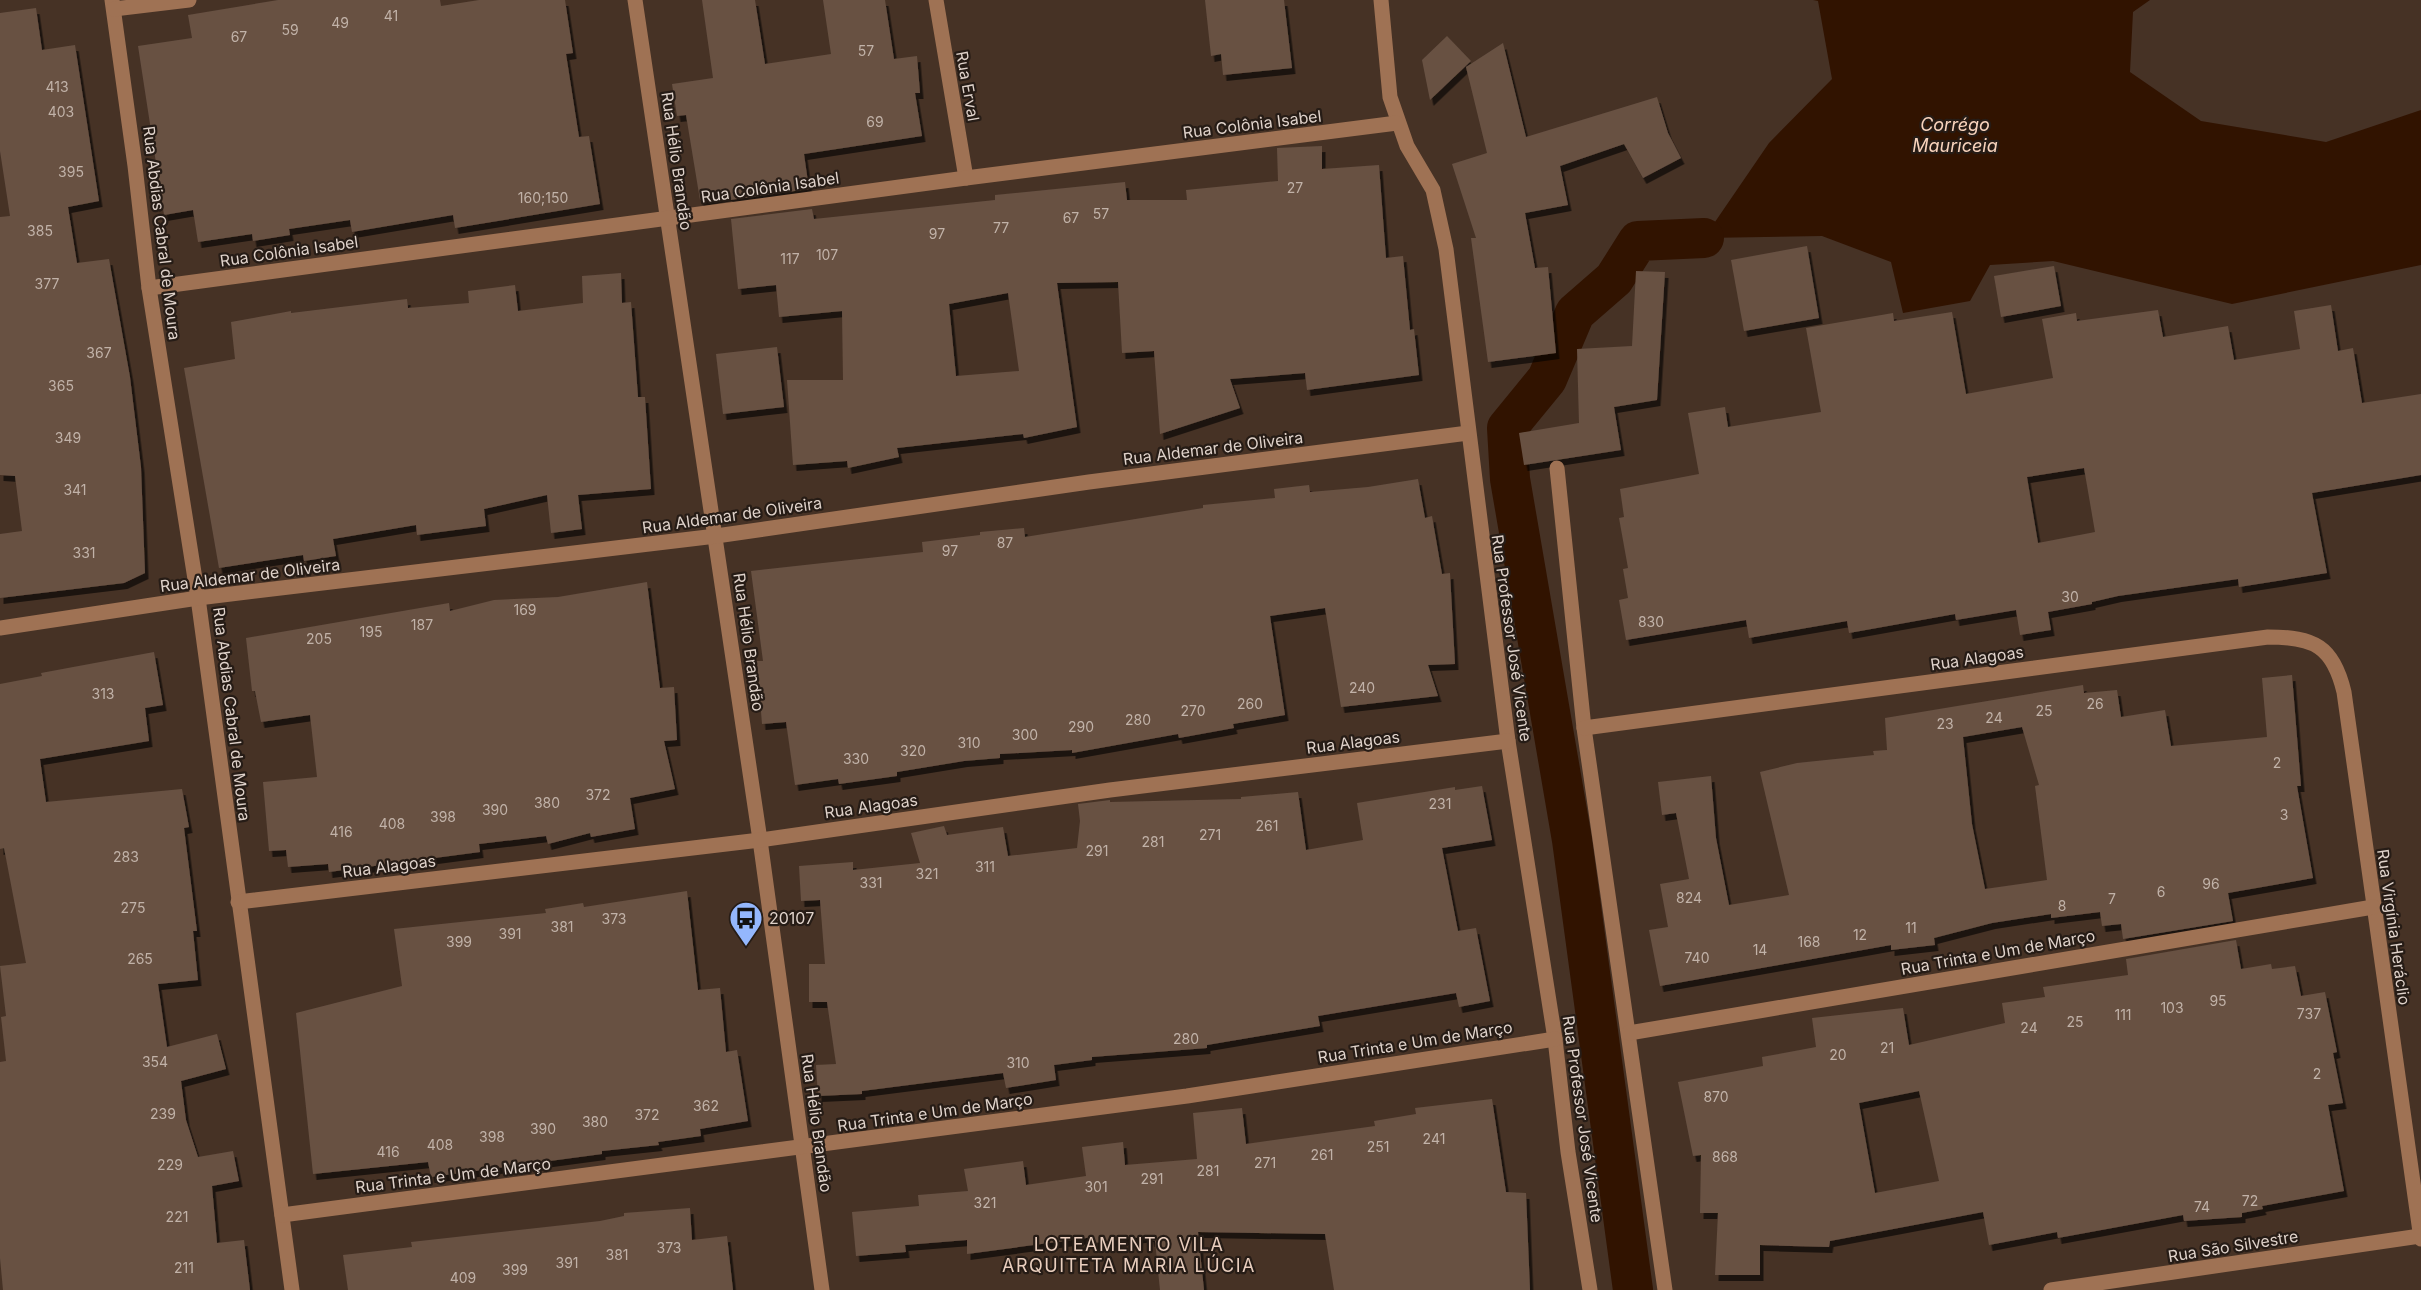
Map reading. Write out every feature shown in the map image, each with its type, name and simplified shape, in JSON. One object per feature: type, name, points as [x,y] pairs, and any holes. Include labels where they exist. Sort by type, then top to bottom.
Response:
[{"type":"street","points":[[113,5],[189,0]]},
{"type":"street","name":"Rua Hélio Brandão","points":[[635,0],[716,536],[822,1290]]},
{"type":"street","name":"Rua Erval","points":[[936,0],[966,178]]},
{"type":"street","name":"Rua Professor José Vicente","points":[[1381,0],[1390,97],[1397,123],[1433,190],[1452,292],[1508,741],[1555,1039],[1590,1290]]},
{"type":"street","name":"Rua Abdias Cabral de Moura","points":[[113,5],[149,288],[198,598],[292,1290]]},
{"type":"street","name":"Rua Colônia Isabel","points":[[149,288],[966,178],[1397,123]]},
{"type":"street","name":"Rua Aldemar de Oliveira","points":[[0,628],[198,598],[716,536],[1089,482],[1468,433]]},
{"type":"street","points":[[1557,468],[1584,728],[1665,1290]]},
{"type":"street","name":"Rua Alagoas","points":[[1584,728],[2268,637],[2296,637],[2317,645],[2337,666],[2344,692]]},
{"type":"street","name":"Rua Virgínia Heráclio","points":[[2344,692],[2421,1237]]},
{"type":"street","name":"Rua Alagoas","points":[[238,902],[760,840],[1110,790],[1508,741]]},
{"type":"street","name":"Rua Trinta e Um de Março","points":[[1629,1034],[2373,907]]},
{"type":"street","name":"Rua Trinta e Um de Março","points":[[282,1215],[1187,1096],[1555,1039]]},
{"type":"street","name":"Rua São Silvestre","points":[[2051,1290],[2421,1237]]},
{"type":"water","name":"Corrégo Mauriceia","points":[[1813,0],[2150,0],[2133,12],[2130,72],[2201,121],[2326,142],[2421,110],[2421,265],[2232,304],[2053,261],[1990,265],[1970,301],[1903,313],[1891,262],[1822,236],[1704,238],[1769,143],[1832,79],[1818,1]]},
{"type":"building","points":[[278,0],[440,0],[441,6],[479,0],[565,0],[573,53],[566,54],[579,137],[589,136],[600,204],[455,228],[453,215],[352,232],[350,220],[289,229],[290,235],[253,241],[252,234],[198,242],[193,210],[164,215],[138,46],[192,38],[188,15]]},
{"type":"building","points":[[702,0],[755,0],[765,64],[831,54],[823,0],[885,0],[894,59],[917,56],[920,93],[915,93],[922,136],[804,154],[809,189],[730,200],[729,195],[700,200],[686,115],[677,116],[672,84],[713,78]]},
{"type":"building","points":[[1205,0],[1284,0],[1292,68],[1223,75],[1221,54],[1211,56]]},
{"type":"building","points":[[36,8],[42,50],[75,45],[99,201],[68,207],[77,263],[109,259],[130,377],[141,467],[145,573],[124,583],[0,598],[0,534],[22,531],[15,476],[0,475],[0,217],[10,216],[0,151],[0,13]]},
{"type":"building","points":[[1447,36],[1471,61],[1430,100],[1422,60]]},
{"type":"building","points":[[1503,43],[1526,137],[1657,97],[1668,133],[1681,158],[1643,178],[1624,144],[1560,166],[1568,205],[1525,213],[1535,268],[1548,267],[1556,353],[1488,362],[1471,238],[1476,238],[1452,164],[1487,153],[1466,67]]},
{"type":"building","points":[[1322,146],[1322,169],[1379,165],[1386,258],[1403,256],[1410,330],[1414,329],[1419,375],[1307,390],[1305,373],[1230,379],[1240,408],[1160,434],[1154,351],[1122,353],[1118,282],[1057,283],[1077,427],[1024,438],[1023,434],[897,448],[899,457],[848,468],[847,461],[793,465],[787,380],[843,380],[842,311],[779,317],[776,285],[738,289],[731,219],[812,209],[814,219],[995,200],[995,195],[1125,182],[1127,200],[1187,200],[1186,190],[1278,181],[1277,148]],"holes":[[[1008,293],[1019,371],[956,376],[949,304]]]},
{"type":"building","points":[[1807,246],[1819,318],[1744,331],[1731,260]]},
{"type":"building","points":[[2054,266],[2061,306],[2001,317],[1994,276]]},
{"type":"building","points":[[1636,271],[1665,272],[1657,400],[1614,407],[1621,450],[1524,465],[1519,433],[1579,423],[1577,349],[1632,346]]},
{"type":"building","points":[[621,273],[622,303],[631,302],[638,397],[645,397],[651,489],[578,495],[582,529],[551,533],[547,495],[484,509],[486,526],[417,535],[416,525],[333,539],[336,556],[304,561],[303,555],[219,568],[184,368],[235,359],[231,322],[291,311],[291,313],[407,299],[408,308],[469,303],[468,291],[515,285],[518,311],[583,303],[582,276]]},
{"type":"building","points":[[2331,305],[2338,351],[2353,348],[2362,403],[2421,394],[2421,475],[2312,493],[2327,573],[2239,587],[2238,579],[2118,596],[2092,602],[2092,604],[2048,612],[2051,630],[2020,635],[2016,610],[1956,620],[1955,614],[1849,633],[1847,621],[1749,638],[1746,620],[1626,640],[1619,600],[1628,598],[1623,569],[1628,568],[1619,518],[1624,517],[1620,489],[1699,474],[1688,413],[1725,407],[1728,427],[1821,412],[1806,328],[1893,313],[1894,321],[1952,312],[1966,394],[2053,378],[2042,319],[2076,313],[2077,321],[2158,310],[2163,337],[2228,326],[2234,360],[2300,349],[2294,311]],"holes":[[[2084,468],[2095,532],[2038,543],[2027,477]]]},
{"type":"building","points":[[777,347],[784,407],[723,414],[716,354]]},
{"type":"building","points":[[1418,479],[1425,518],[1432,516],[1442,574],[1450,573],[1455,664],[1428,665],[1438,696],[1341,707],[1325,608],[1270,616],[1285,715],[1233,724],[1234,728],[1179,738],[1178,734],[1072,753],[1072,750],[1000,754],[1000,758],[964,761],[897,772],[897,776],[839,784],[838,779],[795,785],[786,722],[762,724],[757,661],[763,661],[751,571],[923,552],[922,542],[980,535],[980,532],[1024,528],[1025,537],[1203,508],[1203,505],[1275,498],[1274,489],[1309,485],[1310,492],[1368,487]]},
{"type":"building","points":[[647,582],[660,688],[674,687],[677,740],[664,741],[675,789],[630,798],[635,829],[591,837],[590,833],[548,844],[546,836],[479,844],[480,852],[329,872],[328,864],[288,867],[286,850],[269,851],[263,782],[317,777],[310,715],[261,722],[255,691],[252,691],[246,638],[449,603],[450,611],[494,600],[558,597]]},
{"type":"building","points":[[154,652],[163,705],[145,708],[149,741],[40,759],[46,802],[182,789],[189,827],[184,828],[197,931],[193,931],[198,980],[158,984],[167,1047],[217,1034],[226,1069],[181,1081],[186,1120],[198,1157],[233,1151],[239,1181],[212,1186],[217,1243],[244,1240],[250,1290],[3,1290],[0,1258],[0,1062],[6,1061],[1,1017],[6,1016],[0,966],[26,963],[4,848],[0,849],[0,684],[42,676],[41,673]]},
{"type":"building","points":[[2292,675],[2301,786],[2297,786],[2313,878],[2228,893],[2233,921],[2123,939],[2121,924],[2102,926],[2100,912],[2051,918],[2051,914],[1992,923],[1934,938],[1935,945],[1891,950],[1891,945],[1660,986],[1649,930],[1668,927],[1660,884],[1689,879],[1676,813],[1662,815],[1658,782],[1711,776],[1716,838],[1729,905],[1789,895],[1760,772],[1797,763],[1874,755],[1873,751],[1887,750],[1885,718],[2083,685],[2084,693],[2117,690],[2121,717],[2165,710],[2171,746],[2267,737],[2262,678]],"holes":[[[2022,727],[2039,785],[2035,786],[2047,880],[1985,889],[1972,824],[1963,737]]]},
{"type":"building","points":[[1482,786],[1492,840],[1442,848],[1458,931],[1476,928],[1490,1001],[1459,1007],[1456,993],[1318,1016],[1320,1026],[1207,1045],[1207,1048],[1092,1057],[1092,1060],[1054,1065],[1056,1080],[1006,1088],[1003,1073],[862,1091],[862,1094],[818,1096],[816,1065],[836,1064],[827,1002],[809,1002],[809,964],[825,964],[820,900],[801,901],[799,866],[853,862],[853,870],[920,863],[911,833],[944,826],[947,835],[1003,827],[1008,856],[1077,848],[1080,821],[1078,804],[1110,800],[1110,802],[1241,799],[1241,797],[1298,792],[1306,850],[1363,840],[1357,803],[1455,787],[1455,790]]},
{"type":"building","points":[[687,891],[698,990],[720,988],[726,1052],[737,1050],[748,1121],[700,1129],[701,1136],[658,1142],[659,1145],[602,1151],[602,1154],[431,1177],[428,1162],[313,1174],[296,1013],[402,986],[394,929],[546,913],[545,909],[583,903],[584,907]]},
{"type":"building","points":[[2236,940],[2241,969],[2271,964],[2272,969],[2295,966],[2301,996],[2325,992],[2337,1052],[2333,1053],[2343,1103],[2328,1105],[2344,1191],[2262,1206],[2263,1209],[2242,1213],[2242,1217],[2184,1221],[2183,1215],[2058,1238],[2057,1232],[1989,1245],[1983,1212],[1830,1241],[1829,1247],[1760,1245],[1760,1275],[1715,1275],[1718,1213],[1700,1213],[1701,1155],[1693,1156],[1678,1082],[1763,1066],[1762,1057],[1816,1047],[1812,1018],[1903,1008],[1909,1045],[2005,1023],[2002,1003],[2045,997],[2043,987],[2128,975],[2126,959]],"holes":[[[1919,1091],[1939,1181],[1875,1193],[1859,1103]]]},
{"type":"building","points":[[1492,1099],[1506,1192],[1526,1193],[1530,1290],[1334,1290],[1325,1234],[1198,1232],[1204,1290],[1160,1290],[1155,1241],[1151,1241],[1150,1236],[1094,1243],[1094,1237],[967,1254],[967,1240],[905,1245],[906,1252],[856,1256],[852,1212],[919,1206],[918,1195],[968,1191],[964,1169],[1023,1161],[1026,1185],[1086,1176],[1082,1147],[1123,1142],[1125,1165],[1197,1159],[1193,1113],[1242,1108],[1246,1144],[1375,1126],[1374,1121],[1416,1114],[1415,1108]]},
{"type":"building","points":[[690,1208],[692,1240],[727,1236],[733,1290],[348,1290],[343,1255],[412,1247],[411,1242],[600,1221],[624,1216],[624,1213]]},
{"type":"waterway","points":[[1633,1290],[1572,840],[1510,479],[1507,428],[1547,379],[1575,313],[1614,279],[1638,241],[1704,238]]},
{"type":"place","name":"20107","points":[[746,947]]},
{"type":"district","name":"LOTEAMENTO VILA ARQUITETA MARIA LÚCIA","points":[[1129,1254]]}]
